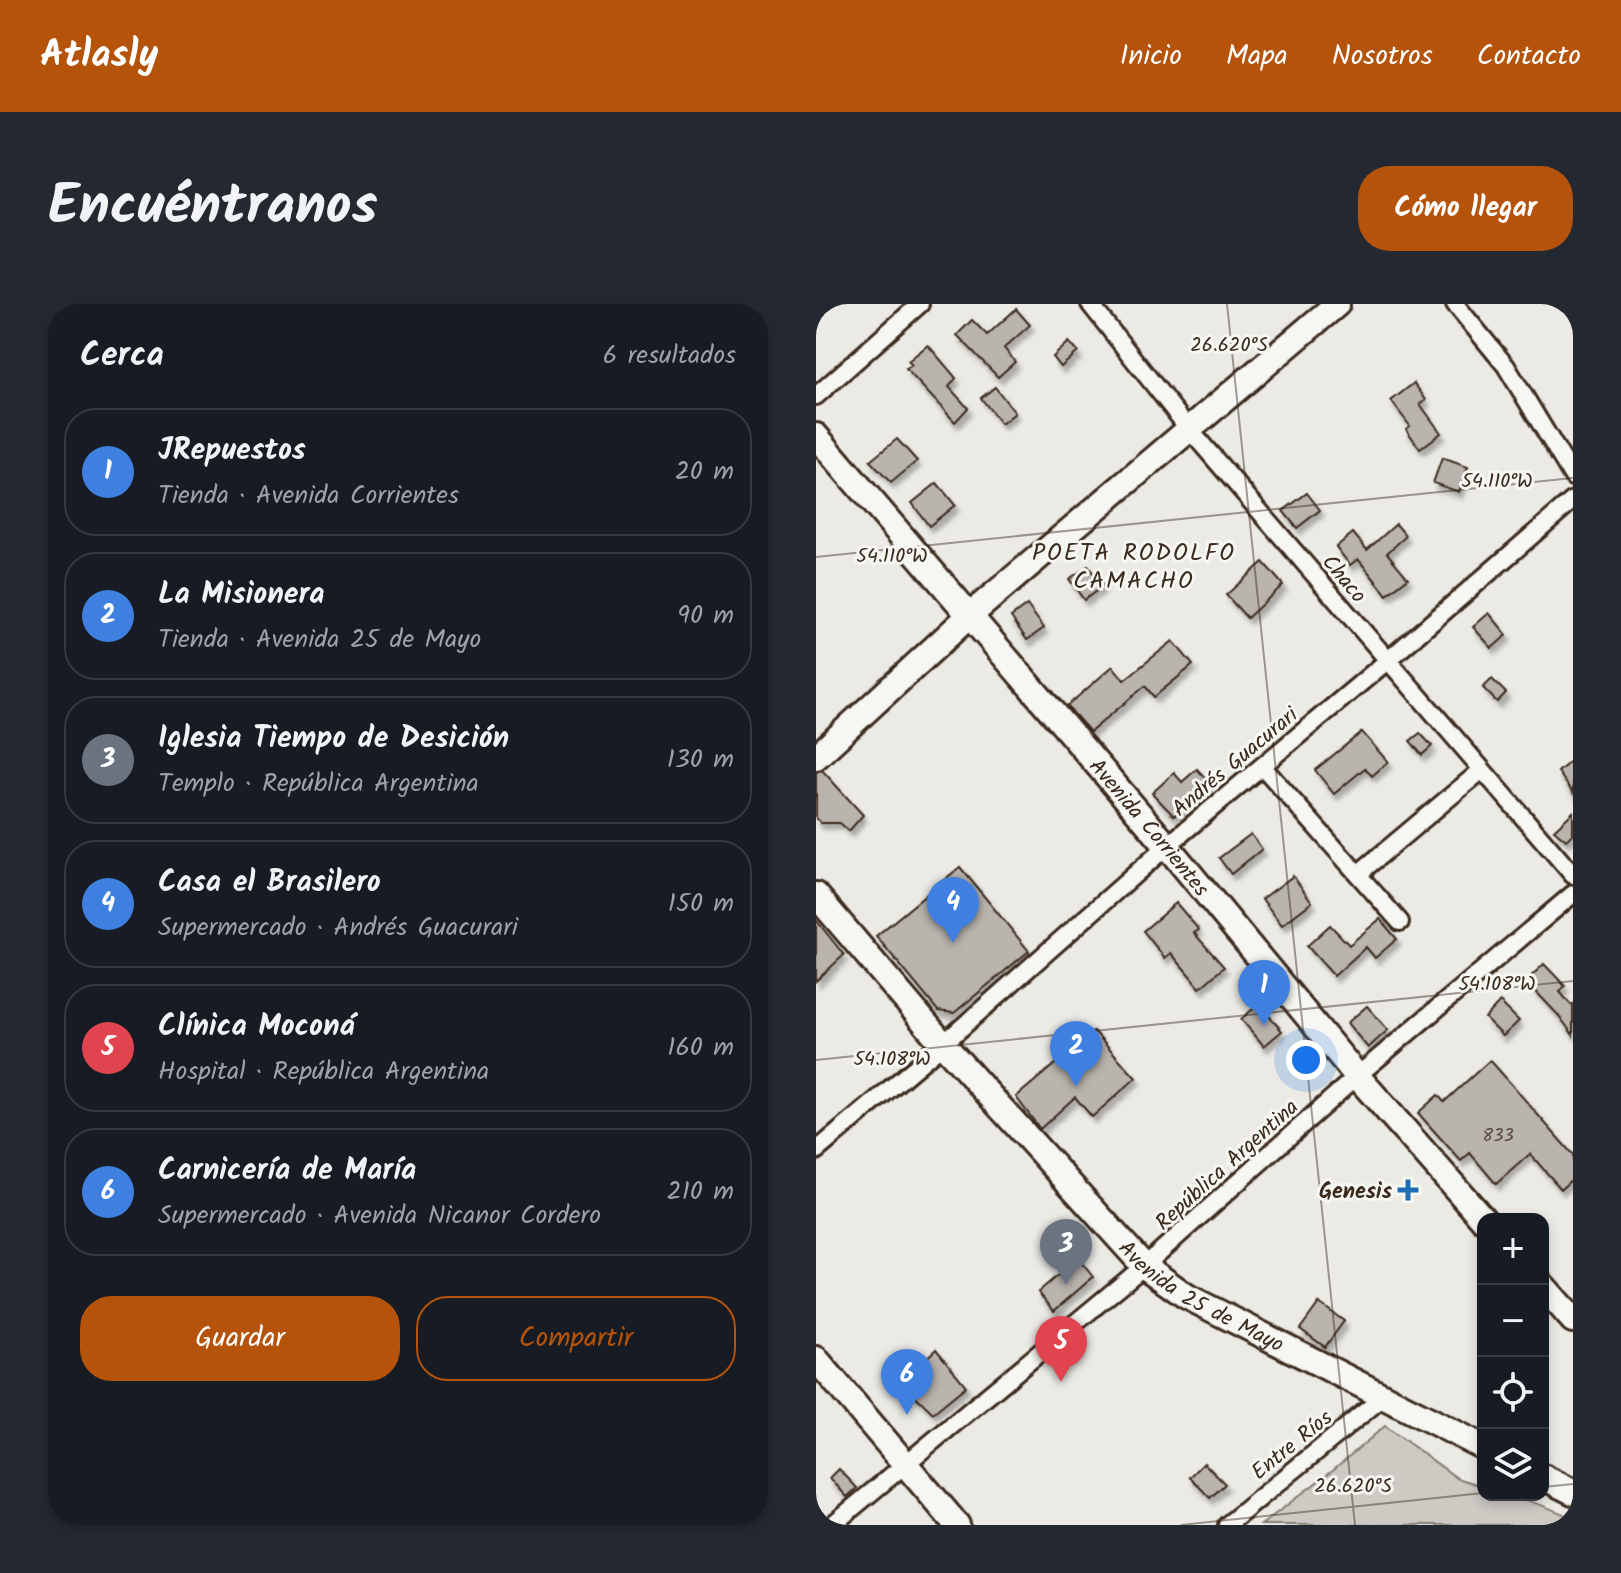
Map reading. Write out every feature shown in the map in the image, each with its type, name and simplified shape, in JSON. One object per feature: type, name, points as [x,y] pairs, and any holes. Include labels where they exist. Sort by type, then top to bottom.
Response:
[{"type":"main road","points":[[816,757],[969,616],[1337,304]]},
{"type":"main road","name":"Avenida Corrientes","points":[[816,436],[1167,846],[1357,1076],[1478,1213]]},
{"type":"main road","name":"Avenida 25 de Mayo","points":[[816,895],[943,1044],[1144,1266],[1186,1296],[1477,1444]]},
{"type":"main road","points":[[1549,1293],[1573,1320]]},
{"type":"main road","points":[[816,1359],[957,1525]]},
{"type":"main road","points":[[1549,1480],[1573,1492]]},
{"type":"street","points":[[816,396],[920,304]]},
{"type":"street","name":"Chaco","points":[[1090,304],[1188,428],[1573,875]]},
{"type":"street","points":[[1455,304],[1506,366],[1573,477]]},
{"type":"street","name":"Andrés Guacurari","points":[[816,1151],[1573,500]]},
{"type":"street","points":[[1263,767],[1400,922]]},
{"type":"street","points":[[1358,874],[1482,770]]},
{"type":"street","name":"República Argentina","points":[[832,1525],[1144,1266],[1357,1076],[1573,894]]},
{"type":"street","name":"Entre Ríos","points":[[1227,1525],[1383,1397]]},
{"type":"shaded area","points":[[1385,1426],[1457,1478],[1477,1484],[1477,1501],[1526,1501],[1573,1518],[1573,1525],[1261,1525]]},
{"type":"building","points":[[1016,309],[1030,325],[1004,348],[1015,362],[998,377],[957,335],[972,320],[987,335]]},
{"type":"building","points":[[1069,342],[1078,352],[1061,367],[1053,357]]},
{"type":"building","points":[[928,345],[956,378],[949,387],[968,408],[955,422],[906,369],[912,365],[908,361]]},
{"type":"building","points":[[1414,383],[1426,400],[1420,404],[1441,433],[1420,449],[1406,429],[1410,426],[1391,401]]},
{"type":"building","points":[[995,387],[1015,413],[1001,424],[981,398]]},
{"type":"building","points":[[897,439],[917,461],[891,483],[870,461]]},
{"type":"building","points":[[1442,458],[1468,467],[1459,492],[1433,483]]},
{"type":"building","points":[[937,483],[955,505],[929,526],[912,503]]},
{"type":"building","points":[[1307,493],[1320,510],[1297,528],[1283,511]]},
{"type":"building","points":[[1396,524],[1406,536],[1387,553],[1408,578],[1387,595],[1358,559],[1350,565],[1336,547],[1353,533],[1367,550]]},
{"type":"building","points":[[1263,562],[1283,585],[1247,618],[1226,595]]},
{"type":"building","points":[[1088,566],[1103,586],[1084,600],[1069,579]]},
{"type":"building","points":[[1027,605],[1044,628],[1027,640],[1011,617]]},
{"type":"building","points":[[1489,613],[1507,635],[1492,648],[1473,627]]},
{"type":"building","points":[[1173,641],[1193,665],[1154,697],[1145,686],[1090,732],[1067,706],[1113,666],[1124,680]]},
{"type":"building","points":[[1492,679],[1506,693],[1497,702],[1483,688]]},
{"type":"building","points":[[1362,732],[1388,762],[1372,776],[1365,768],[1334,794],[1315,770]]},
{"type":"building","points":[[1420,733],[1432,746],[1422,755],[1410,741]]},
{"type":"building","points":[[1573,759],[1573,793],[1558,772]]},
{"type":"building","points":[[1197,769],[1210,783],[1174,816],[1152,793],[1174,773],[1182,782]]},
{"type":"building","points":[[822,770],[863,815],[849,831],[840,823],[821,823],[816,818],[816,772]]},
{"type":"building","points":[[1573,812],[1573,834],[1566,840],[1554,830]]},
{"type":"building","points":[[1251,834],[1262,849],[1231,874],[1219,858]]},
{"type":"building","points":[[960,867],[1029,951],[954,1013],[938,1011],[876,936]]},
{"type":"building","points":[[1293,876],[1312,902],[1282,925],[1262,899]]},
{"type":"building","points":[[1176,903],[1199,930],[1194,933],[1224,967],[1200,988],[1171,953],[1165,958],[1143,931]]},
{"type":"building","points":[[1380,919],[1397,939],[1375,958],[1366,947],[1334,976],[1307,946],[1330,925],[1349,945]]},
{"type":"building","points":[[816,920],[844,955],[816,981]]},
{"type":"building","points":[[1544,964],[1565,986],[1560,992],[1573,1004],[1573,1035],[1526,981]]},
{"type":"building","points":[[1500,1002],[1519,1021],[1503,1036],[1485,1018]]},
{"type":"building","points":[[1259,1004],[1282,1031],[1264,1046],[1241,1019]]},
{"type":"building","points":[[1367,1006],[1388,1030],[1368,1048],[1347,1023]]},
{"type":"building","points":[[1094,1031],[1136,1078],[1092,1117],[1075,1097],[1040,1129],[1016,1097]]},
{"type":"building","points":[[1490,1060],[1573,1155],[1573,1178],[1561,1189],[1530,1154],[1496,1184],[1470,1153],[1461,1161],[1418,1113],[1438,1095],[1444,1102]]},
{"type":"building","points":[[1078,1258],[1093,1277],[1054,1311],[1038,1292]]},
{"type":"building","points":[[1319,1303],[1344,1321],[1325,1347],[1300,1329]]},
{"type":"building","points":[[936,1349],[966,1386],[933,1413],[901,1382]]},
{"type":"building","points":[[1204,1463],[1225,1484],[1210,1498],[1190,1477]]},
{"type":"building","points":[[839,1469],[857,1488],[847,1497],[830,1478]]},
{"type":"place","name":"Casa el Brasilero","points":[[953,943]]},
{"type":"place","name":"JRepuestos","points":[[1264,1026]]},
{"type":"place","name":"La Misionera","points":[[1076,1087]]},
{"type":"place","name":"Genesis","points":[[1408,1190]]},
{"type":"place","name":"Iglesia Tiempo de Desición","points":[[1066,1285]]},
{"type":"place","name":"Clínica Moconá","points":[[1061,1382]]},
{"type":"place","name":"Carnicería de María","points":[[907,1415]]},
{"type":"district","name":"POETA RODOLFO CAMACHO","points":[[1134,566]]}]
